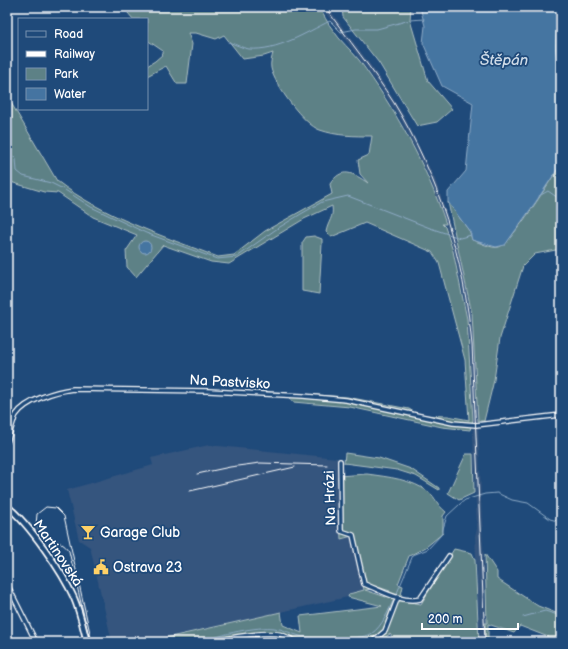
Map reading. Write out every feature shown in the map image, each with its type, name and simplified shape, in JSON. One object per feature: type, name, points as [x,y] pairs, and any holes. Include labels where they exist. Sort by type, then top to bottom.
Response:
[{"type":"street","name":"Na Pastvisko","points":[[7,442],[17,414],[41,397],[56,391],[107,389],[209,391],[346,400],[453,423],[476,425],[561,415]]},
{"type":"street","points":[[7,410],[14,420]]},
{"type":"street","name":"Na Hrázi","points":[[340,461],[341,531],[353,535],[364,584],[398,597],[415,600],[420,599],[449,556]]},
{"type":"street","name":"Martinovská","points":[[7,506],[22,521],[65,581],[76,604],[87,642]]},
{"type":"street","points":[[7,584],[36,642]]},
{"type":"street","points":[[372,642],[385,631],[398,597]]},
{"type":"street","points":[[216,642],[247,635],[274,634],[281,634],[299,642]]},
{"type":"shaded area","points":[[321,7],[328,7],[380,78],[404,116],[435,179],[457,244],[470,304],[475,344],[487,642],[480,642],[469,345],[463,293],[452,246],[431,181],[400,118],[376,81]]},
{"type":"shaded area","points":[[209,445],[337,458],[341,538],[352,536],[364,590],[349,594],[348,597],[158,639],[158,642],[112,642],[90,547],[79,540],[67,490],[153,465],[151,458]]},
{"type":"green space","points":[[123,7],[318,7],[342,42],[359,60],[397,118],[420,160],[446,224],[442,224],[445,227],[453,251],[467,319],[473,420],[470,430],[442,427],[350,407],[293,402],[286,393],[347,397],[409,409],[419,415],[448,416],[469,420],[465,360],[439,263],[432,252],[365,223],[331,237],[326,232],[332,217],[332,206],[304,219],[229,264],[211,262],[163,245],[136,277],[127,267],[126,251],[137,235],[93,217],[58,193],[44,192],[7,181],[7,96],[57,181],[94,205],[134,225],[218,257],[234,255],[265,231],[332,194],[330,184],[334,178],[343,173],[353,174],[368,183],[360,174],[358,160],[369,155],[372,136],[346,135],[326,132],[313,127],[291,103],[273,75],[271,60],[273,53],[243,59],[224,35],[216,39],[196,33],[188,33],[192,44],[187,84],[177,84],[166,66],[148,75],[148,65],[163,54],[163,51],[148,41],[148,18],[132,18]]},
{"type":"green space","points":[[342,7],[411,7],[410,20],[428,81],[452,109],[437,122],[417,126],[379,63],[343,17]]},
{"type":"green space","points":[[561,7],[561,68],[559,65],[555,41]]},
{"type":"green space","points":[[561,164],[561,249],[535,254],[523,266],[500,338],[494,380],[484,421],[478,421],[472,314],[448,202],[470,232],[472,240],[489,246],[499,247],[505,243],[522,223]]},
{"type":"green space","points":[[314,236],[322,239],[319,294],[302,291],[302,243],[306,237]]},
{"type":"green space","points":[[345,453],[379,458],[411,469],[439,488],[439,490],[416,476],[397,470],[344,463]]},
{"type":"green space","points":[[466,454],[473,454],[474,493],[459,500],[448,493]]},
{"type":"green space","points":[[367,474],[391,478],[416,485],[432,495],[440,507],[446,512],[443,516],[443,533],[426,547],[409,556],[398,584],[403,586],[400,600],[421,604],[454,549],[472,553],[475,560],[479,642],[396,642],[390,634],[378,642],[277,642],[267,639],[228,642],[158,642],[157,640],[281,612],[283,625],[302,633],[300,616],[382,606],[348,597],[349,594],[364,590],[352,536],[341,539],[338,476]],"holes":[[[381,588],[390,591],[386,597],[365,590]]]},
{"type":"green space","points":[[485,554],[497,572],[497,579],[538,606],[561,615],[561,642],[520,626],[514,633],[488,624],[488,642],[486,642],[485,623],[487,623]]},
{"type":"water","name":"Štěpán","points":[[420,7],[560,7],[556,38],[556,54],[561,68],[561,164],[505,245],[496,247],[472,240],[470,232],[448,202],[448,192],[466,171],[473,103],[442,86],[423,43],[425,26]]},
{"type":"water","points":[[145,241],[149,243],[151,247],[149,251],[145,253],[141,251],[139,247],[141,243]]},
{"type":"waterway","points":[[228,42],[249,49],[260,49],[281,44],[301,36],[330,21],[341,32],[356,29],[377,29],[410,20],[424,19]]},
{"type":"waterway","points":[[7,151],[16,159],[17,171],[23,176],[51,183],[65,190],[91,207],[146,233],[217,259],[237,257],[275,230],[322,202],[348,196],[460,238],[471,235]]},
{"type":"waterway","points":[[539,196],[548,191],[561,200]]},
{"type":"waterway","points":[[397,593],[413,555],[428,549],[441,535],[447,516],[465,500],[485,494],[497,493],[512,500],[528,503],[550,519],[561,522]]},
{"type":"waterway","points":[[205,642],[219,636],[249,629],[267,628],[278,629],[300,636],[315,638],[347,638],[366,636],[371,634],[379,627],[394,599]]},
{"type":"waterway","points":[[523,617],[545,611],[561,616]]},
{"type":"tram line","points":[[90,642],[69,551],[61,543],[39,530],[36,525],[37,514],[46,507],[56,508],[64,516],[92,642]]},
{"type":"railway","points":[[325,7],[386,91],[410,131],[436,189],[456,250],[463,281],[472,345],[485,642]]},
{"type":"railway","points":[[197,474],[230,467],[260,463],[327,465]]},
{"type":"railway","points":[[190,491],[295,467]]},
{"type":"place","name":"Garage Club","points":[[88,532]]},
{"type":"place","name":"Ostrava 23","points":[[101,567]]}]
